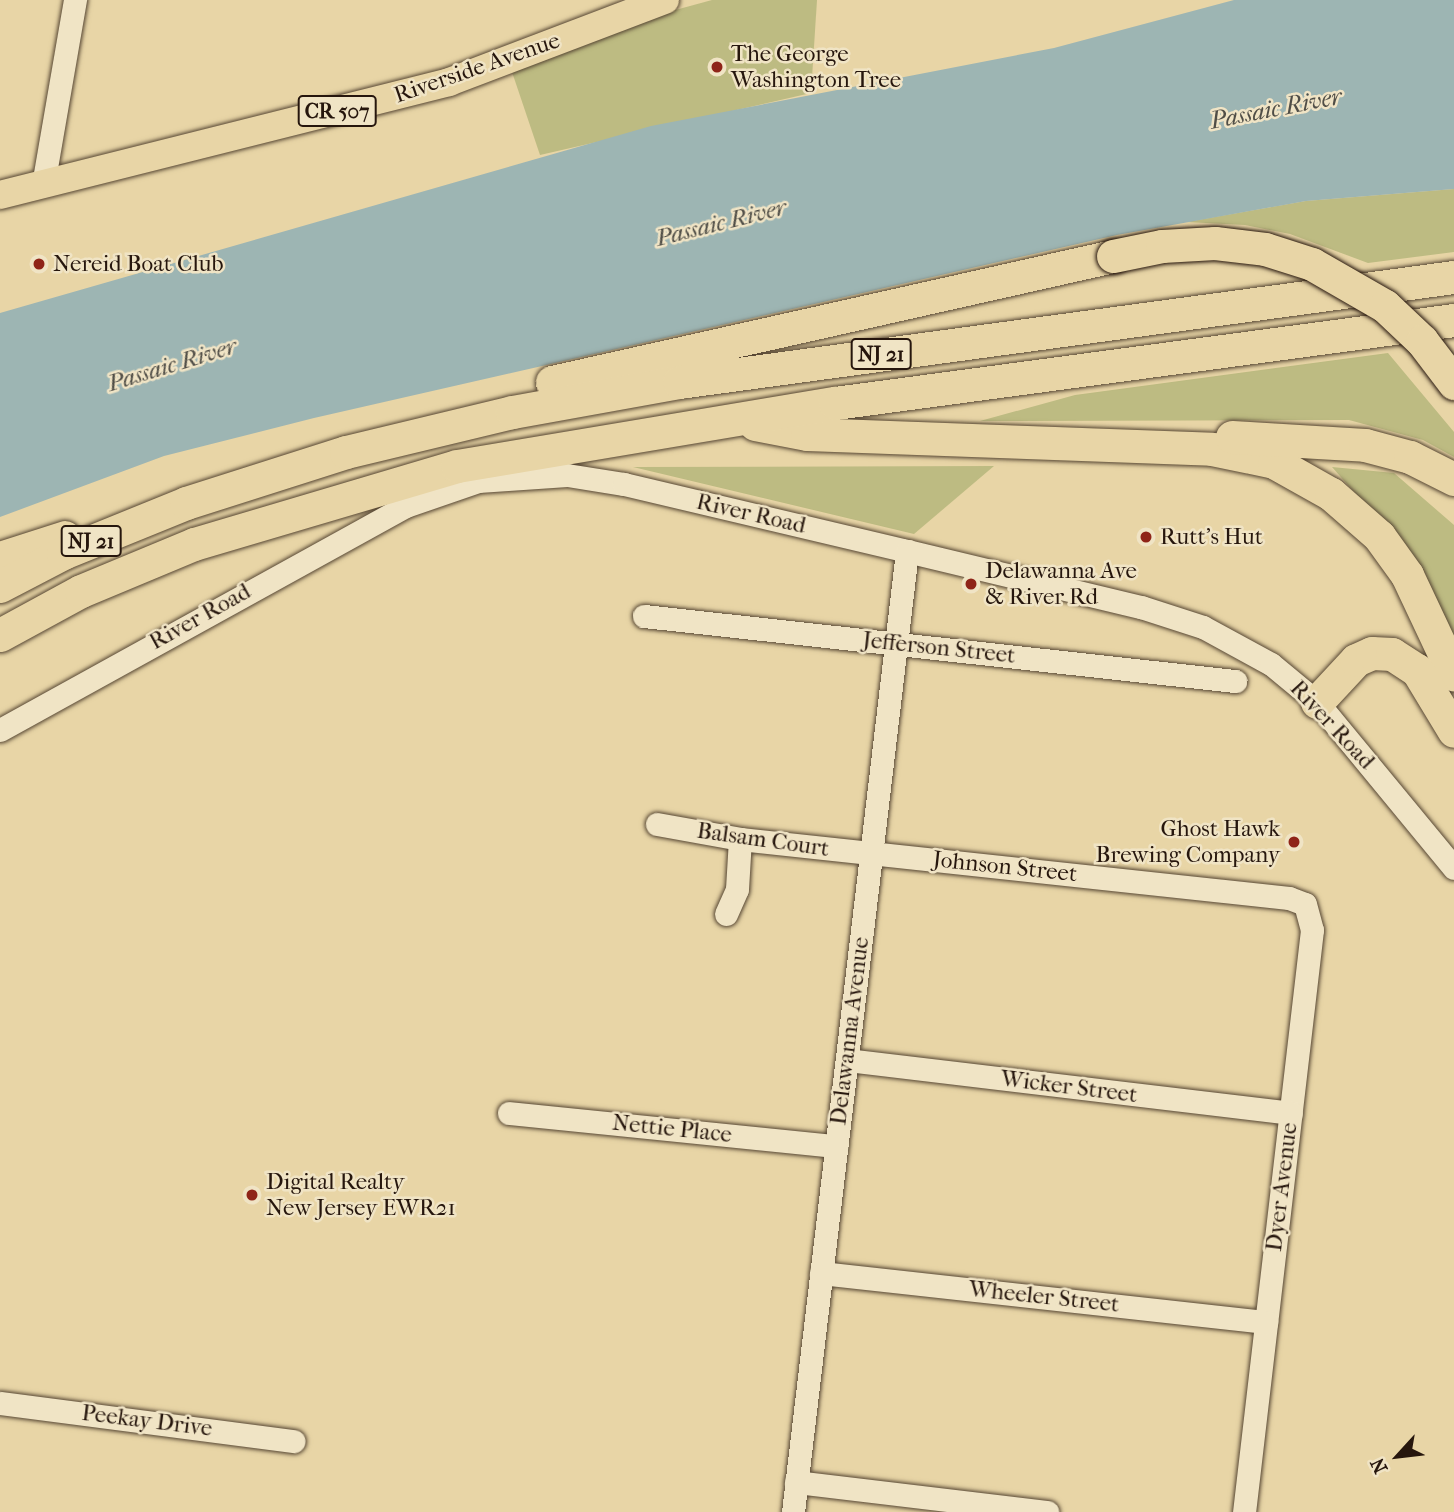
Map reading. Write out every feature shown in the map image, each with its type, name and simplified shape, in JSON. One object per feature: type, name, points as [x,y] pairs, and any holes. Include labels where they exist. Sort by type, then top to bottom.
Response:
[{"type":"highway","points":[[313,462],[508,393],[1162,246],[1214,243],[1265,249],[1329,271],[1372,297],[1422,341],[1454,383]]},
{"type":"highway","name":"NJ 21","points":[[0,586],[121,527],[186,503],[313,462],[445,426],[612,392],[1454,277]]},
{"type":"highway","name":"NJ 21","points":[[0,635],[137,566],[324,502],[457,466],[733,420],[1454,320]]},
{"type":"highway","points":[[733,420],[807,434],[1044,439],[1226,450],[1274,463],[1311,481],[1357,514],[1389,548],[1415,589],[1454,675]]},
{"type":"highway","points":[[1044,439],[1196,436],[1341,442],[1409,457],[1454,479]]},
{"type":"highway","points":[[0,558],[186,503]]},
{"type":"highway","points":[[1317,702],[1356,660],[1373,653],[1392,654],[1417,670],[1454,731]]},
{"type":"main road","name":"Riverside Avenue","points":[[0,195],[449,82],[665,0]]},
{"type":"street","points":[[43,185],[75,0]]},
{"type":"street","name":"River Road","points":[[0,730],[337,541],[428,496],[491,478],[567,475],[656,491],[1186,621],[1253,653],[1317,702],[1454,867]]},
{"type":"street","name":"Delawanna Avenue","points":[[793,1512],[907,551]]},
{"type":"street","name":"Jefferson Street","points":[[644,615],[1234,681]]},
{"type":"street","name":"Balsam Court","points":[[657,824],[740,839],[870,853]]},
{"type":"street","points":[[726,914],[737,888],[740,839]]},
{"type":"street","name":"Johnson Street","points":[[870,853],[1266,895]]},
{"type":"street","name":"Dyer Avenue","points":[[1244,1512],[1312,916],[1306,904],[1266,895]]},
{"type":"street","name":"Wicker Street","points":[[847,1060],[1291,1113]]},
{"type":"street","name":"Nettie Place","points":[[509,1113],[836,1146]]},
{"type":"street","name":"Wheeler Street","points":[[821,1273],[1266,1322]]},
{"type":"street","name":"Peekay Drive","points":[[0,1403],[294,1441]]},
{"type":"street","points":[[796,1482],[1047,1512]]},
{"type":"shaded area","points":[[712,0],[817,0],[811,93],[540,155],[512,72],[668,12]]},
{"type":"shaded area","points":[[1454,189],[1454,252],[1368,263],[1290,234],[1245,225],[1186,222],[1306,201]]},
{"type":"shaded area","points":[[1388,353],[1454,432],[1454,457],[1423,440],[1349,420],[980,421],[1075,395]]},
{"type":"shaded area","points":[[994,466],[914,534],[633,467]]},
{"type":"shaded area","points":[[1332,467],[1394,473],[1454,525],[1454,644],[1409,554]]},
{"type":"water","name":"Passaic River","points":[[1234,0],[1454,0],[1454,189],[1306,201],[1117,235],[314,418],[164,456],[0,517],[0,313],[651,126],[1054,48]]},
{"type":"place","name":"The George Washington Tree","points":[[717,67]]},
{"type":"place","name":"Nereid Boat Club","points":[[39,264]]},
{"type":"place","name":"Rutt's Hut","points":[[1146,537]]},
{"type":"place","name":"Delawanna Ave & River Rd","points":[[971,584]]},
{"type":"place","name":"Ghost Hawk Brewing Company","points":[[1294,842]]},
{"type":"place","name":"Digital Realty New Jersey EWR21","points":[[252,1195]]}]
